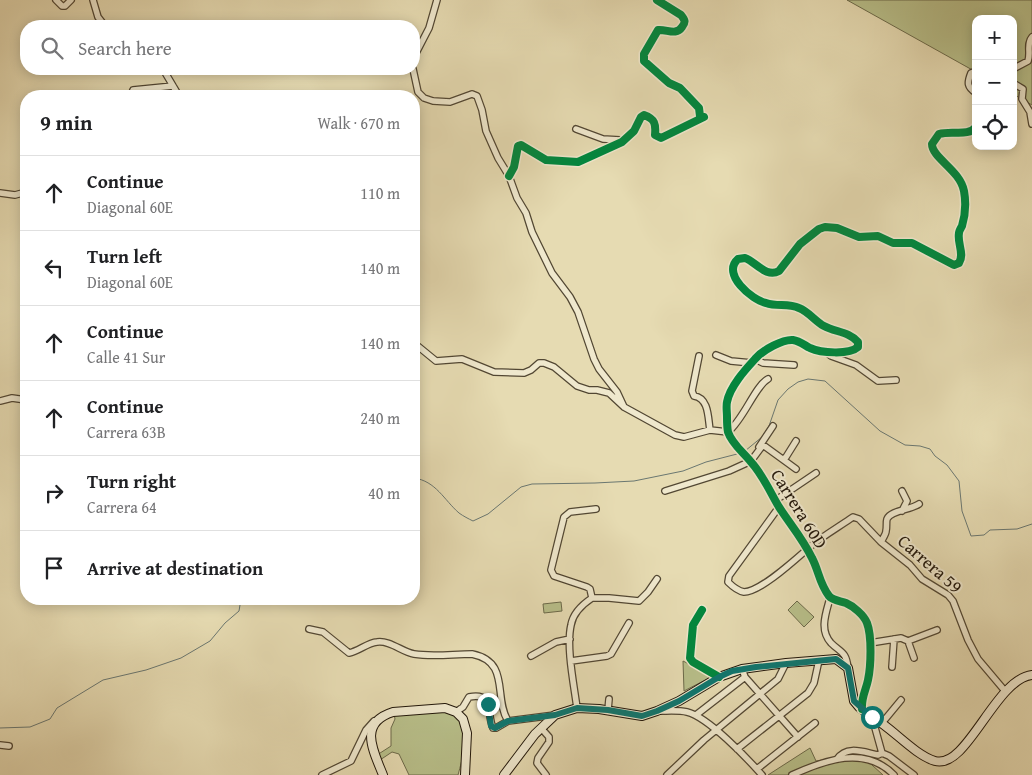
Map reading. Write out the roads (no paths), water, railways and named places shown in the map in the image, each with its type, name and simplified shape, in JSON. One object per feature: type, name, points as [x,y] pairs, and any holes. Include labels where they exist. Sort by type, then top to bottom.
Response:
[{"type":"main road","points":[[504,775],[512,762],[541,728],[555,715],[577,708],[608,710],[642,716],[679,701],[719,677],[786,663],[836,659],[848,668],[854,701],[862,709],[926,757],[940,762],[948,760],[971,737],[1005,691],[1018,680],[1032,675]]},
{"type":"main road","points":[[383,775],[371,741],[372,727],[379,718],[393,712],[440,708],[456,712],[463,719],[466,733],[465,775]]},
{"type":"street","points":[[56,0],[62,6],[65,6],[71,0]]},
{"type":"street","points":[[93,0],[100,20]]},
{"type":"street","points":[[420,45],[429,28],[437,0]]},
{"type":"street","points":[[509,176],[514,167],[517,149],[520,145],[546,160],[573,163],[585,160],[622,142],[634,131],[644,115],[650,117],[655,122],[655,135],[661,138],[704,117],[700,116],[699,108],[680,88],[669,83],[644,61],[644,54],[658,30],[677,32],[685,23],[681,15],[657,0]]},
{"type":"street","points":[[1017,67],[1028,61],[1030,56],[1028,42],[1032,37]]},
{"type":"street","points":[[972,73],[968,82],[972,90]]},
{"type":"street","points":[[167,75],[175,90]]},
{"type":"street","points":[[414,75],[418,90]]},
{"type":"street","points":[[1017,85],[1023,88],[1022,99],[1030,112],[1032,124]]},
{"type":"street","points":[[132,90],[173,86]]},
{"type":"street","points":[[420,96],[433,101],[450,102],[472,94],[477,96],[486,131],[498,158],[509,176],[515,194],[526,213],[532,232],[546,261],[578,312],[597,364],[616,392],[624,408]]},
{"type":"street","points":[[576,129],[622,142]]},
{"type":"street","points":[[728,432],[728,396],[754,361],[770,348],[786,341],[795,340],[812,349],[824,351],[852,351],[858,347],[858,342],[853,337],[824,326],[809,313],[798,307],[771,304],[758,300],[737,281],[733,271],[734,262],[740,258],[745,258],[768,273],[775,273],[779,271],[805,240],[818,228],[829,227],[837,228],[859,237],[878,236],[896,244],[912,243],[954,265],[959,263],[962,259],[959,233],[963,219],[964,192],[957,175],[934,152],[932,144],[939,134],[972,132]]},
{"type":"street","points":[[0,193],[14,195],[20,194]]},
{"type":"street","points":[[420,348],[436,361],[462,359],[494,372],[524,373],[544,363],[554,367],[577,386],[609,393],[624,408],[675,435],[684,437],[710,430],[728,432],[736,425],[761,385],[768,380]]},
{"type":"street","points":[[824,351],[831,356],[856,365],[878,381],[896,380]]},
{"type":"street","points":[[716,355],[730,361],[794,365]]},
{"type":"street","points":[[699,356],[692,391],[694,396],[698,396],[706,404],[710,430]]},
{"type":"street","points":[[0,401],[12,398],[20,399]]},
{"type":"street","points":[[750,460],[773,426]]},
{"type":"street","name":"Carrera 60D","points":[[728,432],[737,447],[750,460],[779,507],[803,540],[812,558],[820,583],[830,598]]},
{"type":"street","points":[[783,459],[796,441]]},
{"type":"street","points":[[665,491],[729,471],[750,460],[761,446],[764,445],[796,469]]},
{"type":"street","points":[[776,500],[816,473]]},
{"type":"street","points":[[902,491],[907,501],[902,511]]},
{"type":"street","points":[[881,542],[886,532],[889,515],[911,509],[919,504]]},
{"type":"street","points":[[779,507],[730,576],[728,582],[743,592],[755,589],[807,550]]},
{"type":"street","points":[[592,598],[590,589],[587,586],[554,576],[551,570],[564,517],[570,512],[596,509]]},
{"type":"street","name":"Carrera 59","points":[[807,550],[850,519],[856,518],[870,529],[881,542],[910,565],[922,579],[948,595],[953,601],[968,640],[978,659],[1005,691]]},
{"type":"street","points":[[577,708],[570,639],[570,625],[575,614],[584,603],[592,598],[639,601],[657,579]]},
{"type":"street","points":[[848,668],[845,654],[828,639],[824,626],[830,598],[848,604],[865,618],[868,623],[870,643],[869,672],[868,682],[862,696],[862,709]]},
{"type":"street","points":[[702,610],[693,625],[690,658],[693,662],[719,677]]},
{"type":"street","points":[[571,661],[611,654],[629,623]]},
{"type":"street","points":[[309,629],[322,632],[349,653],[379,641],[413,654],[481,656],[494,666],[500,687],[504,714],[508,721]]},
{"type":"street","points":[[908,641],[937,630]]},
{"type":"street","points":[[870,643],[902,638],[908,641],[914,658]]},
{"type":"street","points":[[531,656],[556,642],[570,639]]},
{"type":"street","points":[[892,667],[894,639]]},
{"type":"street","points":[[836,646],[838,651],[836,659]]},
{"type":"street","points":[[737,749],[811,689],[819,660]]},
{"type":"street","points":[[668,775],[716,731],[778,679],[786,663]]},
{"type":"street","points":[[696,715],[743,673],[798,737]]},
{"type":"street","points":[[456,712],[469,697],[478,696],[483,697],[490,708],[493,728],[508,721],[555,715]]},
{"type":"street","points":[[608,698],[608,710]]},
{"type":"street","points":[[882,723],[901,700]]},
{"type":"street","points":[[657,711],[685,711],[696,715],[737,749],[762,775]]},
{"type":"street","points":[[872,717],[882,753]]},
{"type":"street","points":[[322,775],[351,761],[366,730],[379,718]]},
{"type":"street","points":[[757,769],[815,723]]},
{"type":"street","points":[[541,728],[549,737],[549,742],[538,758],[537,763],[546,775]]},
{"type":"street","points":[[0,745],[9,746]]},
{"type":"street","points":[[837,759],[848,750],[878,755],[882,753],[914,775]]},
{"type":"street","points":[[792,775],[837,759],[863,758],[882,764],[894,775]]},
{"type":"waterway","points":[[745,451],[762,437],[769,426],[778,400],[788,389],[798,382],[808,379],[825,381],[880,431],[905,445],[930,449],[935,456],[947,465],[959,481],[962,511],[971,536],[984,535],[990,530],[1017,529],[1032,524]]},
{"type":"waterway","points":[[420,480],[434,487],[459,513],[473,521],[488,514],[521,487],[532,484],[634,481],[683,471],[706,462],[741,453]]},
{"type":"waterway","points":[[0,728],[30,727],[50,719],[57,708],[103,680],[146,670],[181,658],[210,641],[225,623],[239,611],[240,605]]}]
